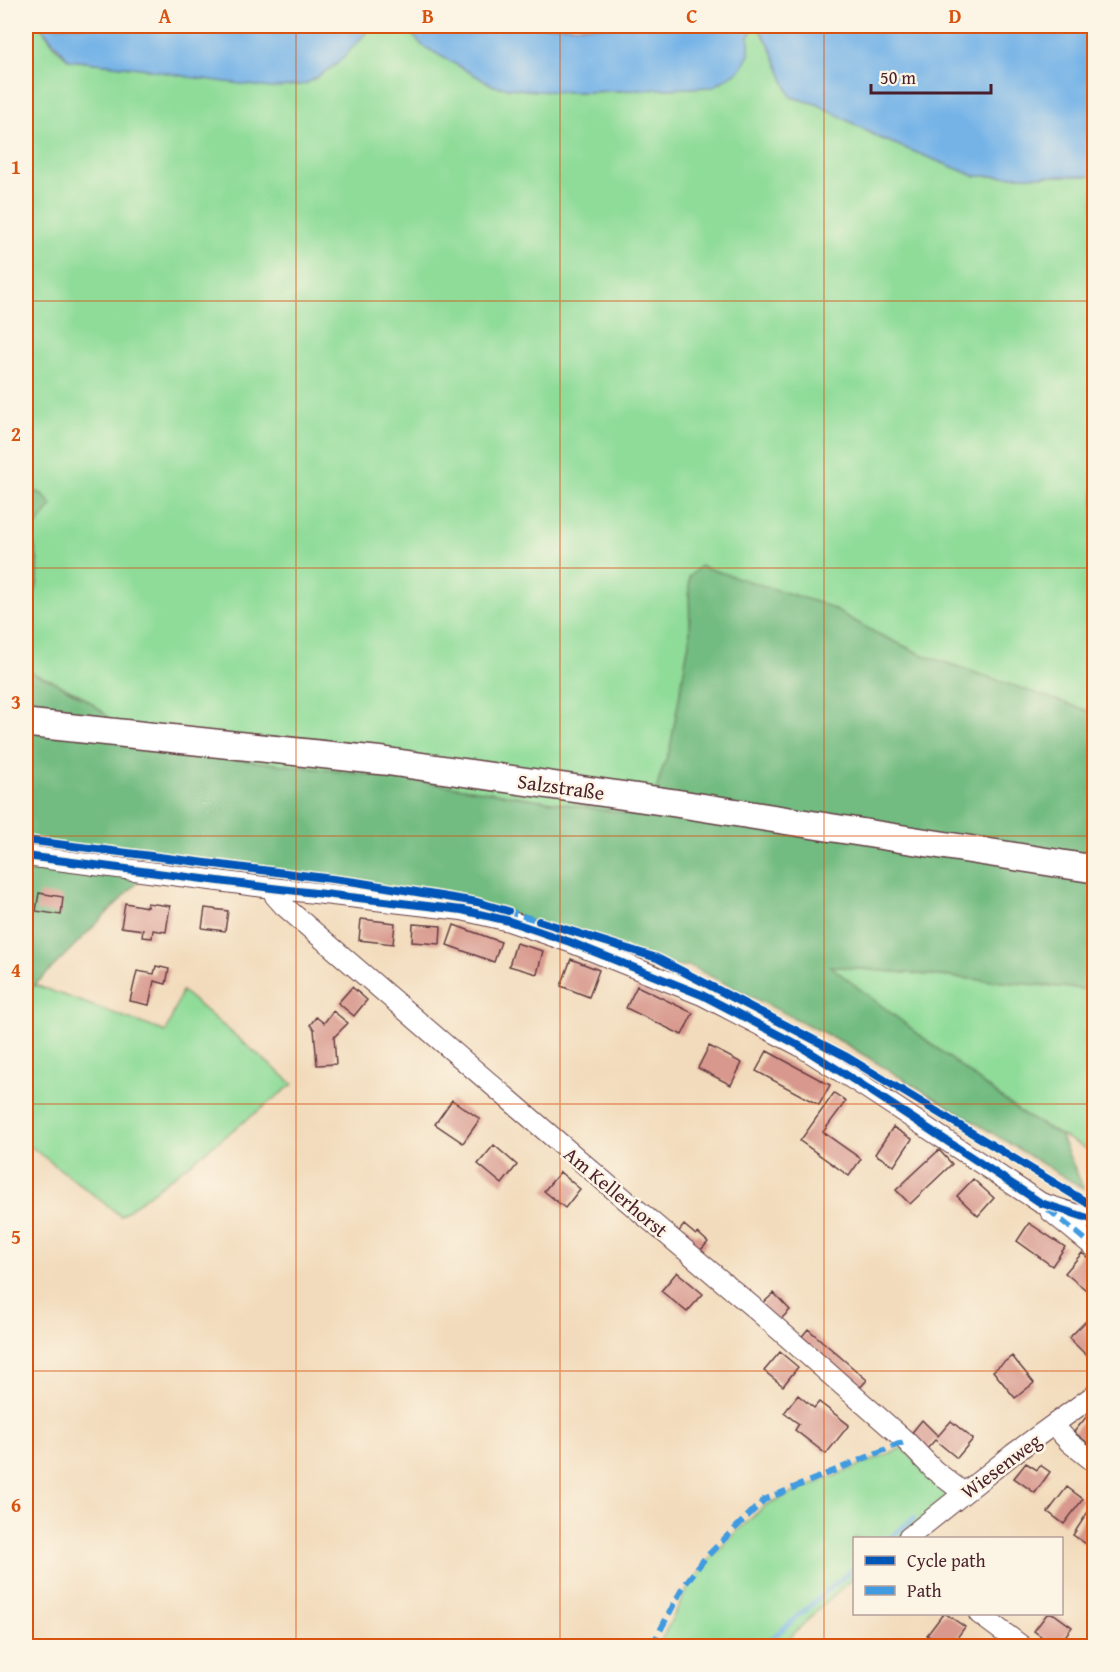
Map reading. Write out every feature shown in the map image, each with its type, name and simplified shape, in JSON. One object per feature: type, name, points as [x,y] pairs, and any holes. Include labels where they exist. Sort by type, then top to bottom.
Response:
[{"type":"street","name":"Salzstraße","points":[[26,723],[384,761],[675,803],[1095,869]]},
{"type":"street","points":[[26,856],[462,910],[509,921],[653,974],[702,995],[800,1046],[1041,1203],[1095,1247]]},
{"type":"street","name":"Am Kellerhorst","points":[[272,888],[275,896],[284,906],[754,1308],[906,1441],[934,1470],[964,1493]]},
{"type":"street","points":[[1041,1203],[1095,1220]]},
{"type":"street","name":"Wiesenweg","points":[[910,1537],[1013,1454],[1095,1395]]},
{"type":"street","points":[[1054,1426],[1070,1443],[1095,1462]]},
{"type":"street","points":[[979,1615],[1022,1647]]},
{"type":"green space","points":[[26,26],[40,26],[57,49],[69,60],[141,68],[189,77],[366,33],[367,26],[404,26],[423,46],[494,86],[536,91],[587,92],[713,87],[749,55],[749,37],[752,29],[758,27],[769,44],[791,97],[818,104],[880,138],[975,176],[1094,176],[1094,713],[923,655],[876,633],[689,577],[690,637],[670,749],[661,773],[650,817],[405,779],[130,747],[85,698],[26,668],[26,624],[38,582],[38,562],[31,533],[42,494],[26,488]]},
{"type":"green space","points":[[26,488],[42,494],[52,505],[31,533],[37,569],[33,599],[26,624]]},
{"type":"green space","points":[[700,566],[826,605],[876,633],[923,655],[1094,713],[1094,990],[830,966],[1025,1116],[1060,1135],[1084,1189],[844,1043],[690,966],[663,966],[516,919],[151,869],[26,994],[26,668],[33,674],[51,680],[90,702],[104,713],[130,747],[405,779],[649,817],[670,749],[690,637],[689,577]]},
{"type":"green space","points":[[829,966],[1094,990],[1094,1153],[1025,1116]]},
{"type":"green space","points":[[35,985],[166,1032],[182,991],[293,1084],[121,1216],[26,1143],[26,994]]},
{"type":"green space","points":[[902,1448],[951,1495],[901,1537],[853,1537],[853,1579],[781,1646],[658,1646],[687,1590],[708,1561],[767,1504]]},
{"type":"water","points":[[40,26],[367,26],[366,33],[337,64],[306,84],[271,88],[141,68],[69,60]]},
{"type":"water","points":[[404,26],[1094,26],[1094,176],[975,176],[880,138],[817,104],[791,97],[769,44],[758,27],[752,29],[749,37],[749,55],[740,70],[713,87],[587,92],[536,91],[494,86],[423,46]]},
{"type":"building","points":[[39,893],[63,897],[61,915],[36,911]]},
{"type":"building","points":[[125,903],[147,907],[147,903],[170,906],[166,932],[153,930],[152,938],[142,937],[143,930],[121,927]]},
{"type":"building","points":[[205,908],[228,911],[225,931],[202,928]]},
{"type":"building","points":[[361,919],[395,923],[393,944],[359,940]]},
{"type":"building","points":[[413,924],[441,926],[440,944],[412,942]]},
{"type":"building","points":[[454,925],[501,942],[494,962],[447,945]]},
{"type":"building","points":[[516,943],[543,951],[537,974],[509,966]]},
{"type":"building","points":[[571,959],[599,970],[589,997],[561,986]]},
{"type":"building","points":[[156,966],[169,969],[166,984],[154,981],[149,1005],[130,1001],[137,971],[154,974]]},
{"type":"building","points":[[637,986],[693,1013],[682,1035],[626,1008]]},
{"type":"building","points":[[352,987],[367,1000],[354,1016],[338,1003]]},
{"type":"building","points":[[333,1011],[348,1023],[334,1037],[336,1064],[317,1065],[314,1029],[310,1025],[316,1017],[324,1023]]},
{"type":"building","points":[[709,1046],[742,1063],[731,1085],[698,1068]]},
{"type":"building","points":[[767,1051],[830,1085],[819,1105],[756,1071]]},
{"type":"building","points":[[834,1093],[846,1101],[823,1132],[861,1159],[849,1176],[800,1141]]},
{"type":"building","points":[[452,1100],[480,1119],[463,1143],[435,1124]]},
{"type":"building","points":[[893,1127],[912,1139],[894,1166],[875,1154]]},
{"type":"building","points":[[494,1145],[517,1165],[502,1184],[478,1164]]},
{"type":"building","points":[[939,1150],[952,1164],[910,1204],[896,1190]]},
{"type":"building","points":[[560,1172],[580,1189],[565,1208],[544,1191]]},
{"type":"building","points":[[973,1179],[994,1198],[978,1216],[957,1196]]},
{"type":"building","points":[[1029,1223],[1065,1247],[1052,1266],[1017,1241]]},
{"type":"building","points":[[684,1225],[708,1242],[700,1251],[676,1235]]},
{"type":"building","points":[[1082,1253],[1094,1263],[1094,1288],[1090,1293],[1065,1273]]},
{"type":"building","points":[[677,1272],[703,1294],[687,1312],[661,1291]]},
{"type":"building","points":[[774,1293],[790,1310],[777,1323],[760,1306]]},
{"type":"building","points":[[1093,1314],[1094,1350],[1088,1357],[1069,1338]]},
{"type":"building","points":[[808,1329],[867,1380],[857,1391],[799,1340]]},
{"type":"building","points":[[780,1352],[798,1367],[783,1386],[764,1371]]},
{"type":"building","points":[[1012,1356],[1034,1383],[1015,1398],[993,1371]]},
{"type":"building","points":[[798,1395],[814,1408],[819,1402],[849,1425],[826,1454],[795,1430],[799,1424],[784,1413]]},
{"type":"building","points":[[1092,1410],[1094,1412],[1094,1448],[1074,1432]]},
{"type":"building","points":[[922,1420],[938,1436],[951,1421],[973,1439],[957,1458],[935,1440],[926,1450],[910,1435]]},
{"type":"building","points":[[1026,1463],[1037,1470],[1040,1465],[1050,1472],[1035,1493],[1014,1478]]},
{"type":"building","points":[[1067,1487],[1083,1499],[1064,1524],[1048,1512]]},
{"type":"building","points":[[1091,1507],[1094,1509],[1094,1549],[1073,1535]]},
{"type":"building","points":[[942,1615],[947,1615],[965,1627],[951,1646],[943,1646],[927,1635]]},
{"type":"building","points":[[1046,1615],[1055,1615],[1072,1627],[1058,1646],[1054,1646],[1034,1631]]},
{"type":"waterway","points":[[891,1537],[914,1518]]},
{"type":"waterway","points":[[763,1646],[853,1569]]},
{"type":"marked path","points":[[505,910],[542,922]]},
{"type":"marked path","points":[[1048,1209],[1094,1247]]},
{"type":"marked path","points":[[1090,1399],[1094,1395]]},
{"type":"marked path","points":[[652,1646],[683,1587],[705,1558],[764,1500],[906,1441]]},
{"type":"cycle path","points":[[26,840],[356,882],[477,902],[508,911]]},
{"type":"cycle path","points":[[26,856],[462,910],[509,921],[570,942],[702,995],[800,1046],[1041,1203],[1094,1220]]},
{"type":"cycle path","points":[[539,921],[657,958],[845,1056],[1094,1207]]}]
